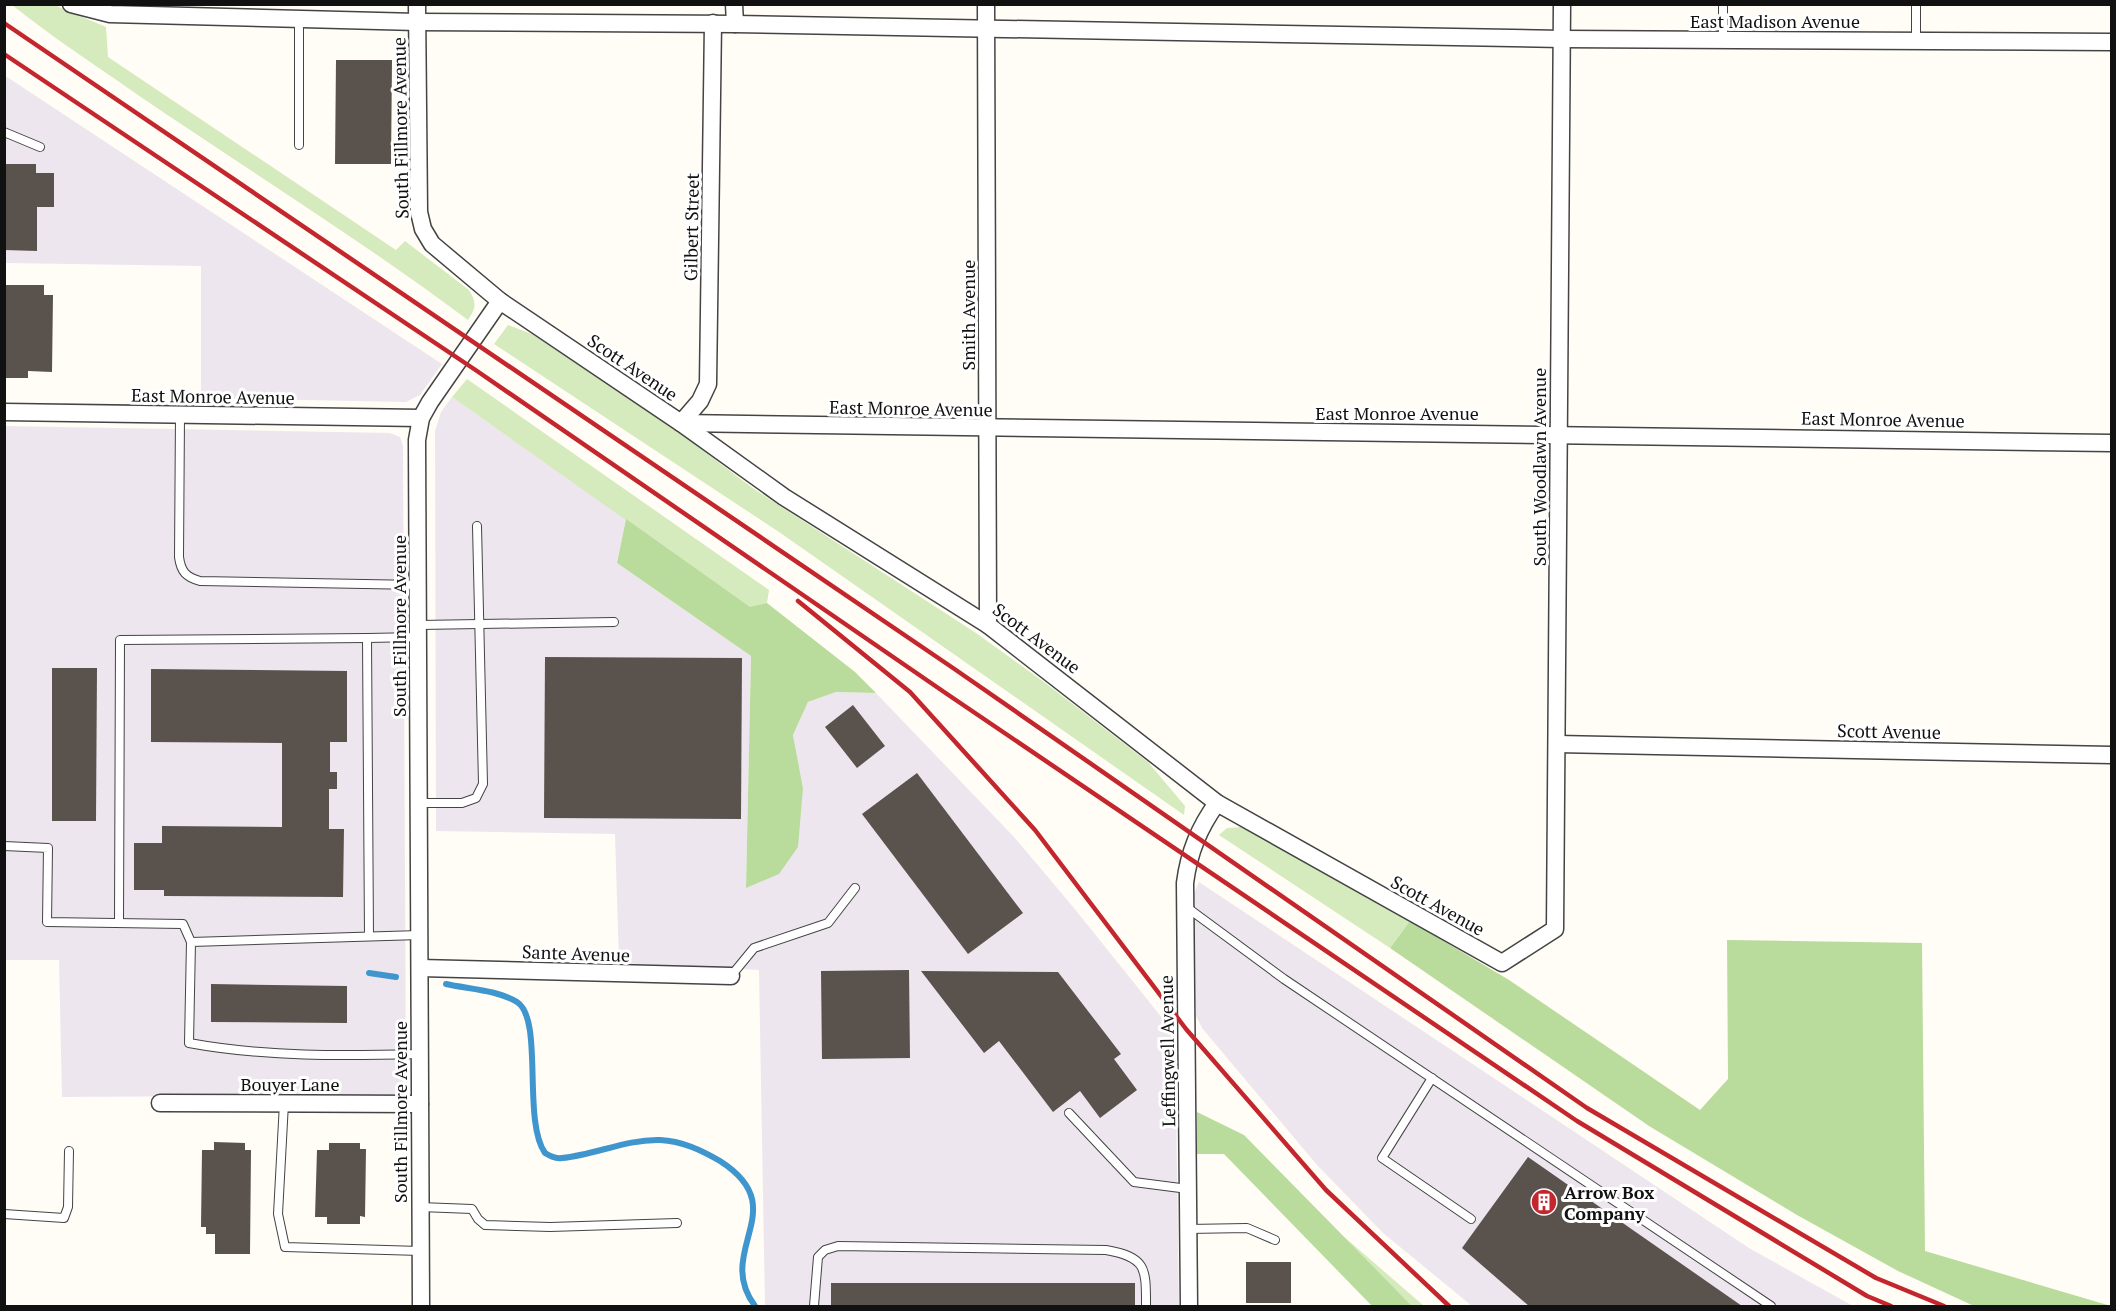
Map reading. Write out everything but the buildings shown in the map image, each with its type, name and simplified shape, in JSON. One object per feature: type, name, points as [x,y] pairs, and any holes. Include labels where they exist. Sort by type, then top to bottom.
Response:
[{"type":"street","name":"East Madison Avenue","points":[[71,4],[111,9],[193,10],[299,19],[417,22],[713,23],[987,30],[1562,39],[2112,42]]},
{"type":"street","name":"South Fillmore Avenue","points":[[417,4],[419,212],[423,229],[432,244],[500,301],[422,418],[417,440],[421,1306]]},
{"type":"street","points":[[734,4],[735,24]]},
{"type":"street","name":"Smith Avenue","points":[[986,4],[988,625]]},
{"type":"street","name":"South Woodlawn Avenue","points":[[1555,929],[1560,555],[1557,434],[1562,4]]},
{"type":"street","name":"Gilbert Street","points":[[681,423],[700,402],[708,384],[713,23]]},
{"type":"street","name":"Scott Avenue","points":[[500,301],[681,423],[784,496],[988,625],[1217,803],[1502,963],[1555,929]]},
{"type":"street","name":"East Monroe Avenue","points":[[4,412],[422,418]]},
{"type":"street","name":"East Monroe Avenue","points":[[681,423],[2112,443]]},
{"type":"street","name":"Scott Avenue","points":[[1557,744],[2112,756]]},
{"type":"street","name":"Leffingwell Avenue","points":[[1189,1306],[1184,906],[1188,855],[1204,820],[1217,803]]},
{"type":"street","name":"Sante Avenue","points":[[420,968],[731,976]]},
{"type":"street","name":"Bouyer Lane","points":[[160,1103],[420,1104]]},
{"type":"lane","points":[[1723,4],[1723,40]]},
{"type":"lane","points":[[1916,4],[1916,41]]},
{"type":"lane","points":[[299,19],[299,145]]},
{"type":"lane","points":[[4,132],[40,147]]},
{"type":"lane","points":[[180,415],[179,557],[180,569],[187,577],[200,581],[419,585]]},
{"type":"lane","points":[[419,803],[462,803],[476,798],[483,784],[477,526]]},
{"type":"lane","points":[[119,923],[120,640],[367,638],[480,624],[614,622]]},
{"type":"lane","points":[[367,638],[369,936]]},
{"type":"lane","points":[[4,846],[48,848],[47,922],[183,924],[191,942],[189,1043],[229,1050],[347,1056],[420,1054]]},
{"type":"lane","points":[[731,976],[754,948],[828,923],[855,888]]},
{"type":"lane","points":[[1184,906],[1284,979],[1771,1306]]},
{"type":"lane","points":[[191,942],[420,935]]},
{"type":"lane","points":[[1432,1078],[1382,1158],[1471,1219]]},
{"type":"lane","points":[[284,1103],[278,1214],[285,1247],[420,1251]]},
{"type":"lane","points":[[1069,1113],[1134,1182],[1188,1189]]},
{"type":"lane","points":[[4,1214],[63,1218],[68,1207],[69,1151]]},
{"type":"lane","points":[[420,1207],[472,1209],[485,1225],[550,1227],[677,1223]]},
{"type":"lane","points":[[1188,1229],[1247,1228],[1275,1240]]},
{"type":"lane","points":[[814,1306],[818,1257],[825,1250],[838,1246],[1106,1250],[1125,1253],[1140,1261],[1146,1275],[1146,1306]]},
{"type":"shaded area","points":[[4,75],[442,364],[420,395],[406,402],[201,398],[201,266],[5,263]]},
{"type":"shaded area","points":[[452,397],[626,519],[617,563],[751,656],[746,888],[803,788],[793,735],[808,702],[836,692],[876,693],[1014,837],[1175,1034],[1179,1306],[765,1306],[759,970],[619,963],[615,834],[436,831],[435,431],[441,412]]},
{"type":"shaded area","points":[[5,426],[390,433],[400,437],[403,446],[406,1084],[403,1092],[394,1095],[62,1097],[59,960],[5,960]]},
{"type":"shaded area","points":[[1199,882],[1749,1248],[1853,1306],[1472,1306],[1383,1233],[1317,1165],[1202,1028],[1196,1016],[1194,893]]},
{"type":"green space","points":[[12,5],[54,5],[106,27],[108,57],[396,250],[405,241],[469,290],[475,305],[468,320],[346,233],[90,62]]},
{"type":"green space","points":[[508,325],[532,334],[665,422],[754,489],[976,633],[1044,682],[1148,762],[1185,806],[1184,815],[779,532],[494,344]]},
{"type":"green space","points":[[467,379],[769,590],[767,603],[750,608],[452,397]]},
{"type":"green space","points":[[626,519],[750,607],[767,603],[855,672],[876,693],[836,692],[808,702],[793,735],[803,788],[798,847],[779,874],[746,888],[751,656],[617,563]]},
{"type":"green space","points":[[1241,827],[1410,921],[1390,948],[1219,835],[1227,828]]},
{"type":"green space","points":[[1410,921],[1509,980],[1700,1110],[1728,1079],[1727,940],[1922,943],[1925,1251],[2111,1306],[1974,1306],[1898,1271],[1797,1215],[1649,1126],[1390,948]]},
{"type":"green space","points":[[1197,1112],[1244,1135],[1412,1306],[1372,1306],[1224,1154],[1197,1154]]},
{"type":"green space","points":[[1342,1235],[1424,1306],[1412,1306]]},
{"type":"waterway","points":[[369,973],[396,977]]},
{"type":"waterway","points":[[446,984],[501,995],[517,1002],[525,1012],[530,1028],[532,1049],[535,1118],[538,1138],[545,1153],[555,1158],[562,1158],[647,1140],[668,1141],[684,1144],[706,1153],[720,1161],[741,1179],[751,1196],[753,1213],[742,1266],[745,1286],[755,1306]]},
{"type":"railway","points":[[4,23],[953,668],[1587,1108],[1876,1278],[1944,1306]]},
{"type":"railway","points":[[4,54],[477,371],[947,694],[1577,1121],[1867,1296],[1891,1306]]},
{"type":"railway","points":[[798,601],[910,692],[1035,830],[1186,1029],[1326,1190],[1449,1306]]},
{"type":"place","name":"Arrow Box Company","points":[[1544,1202]]}]
